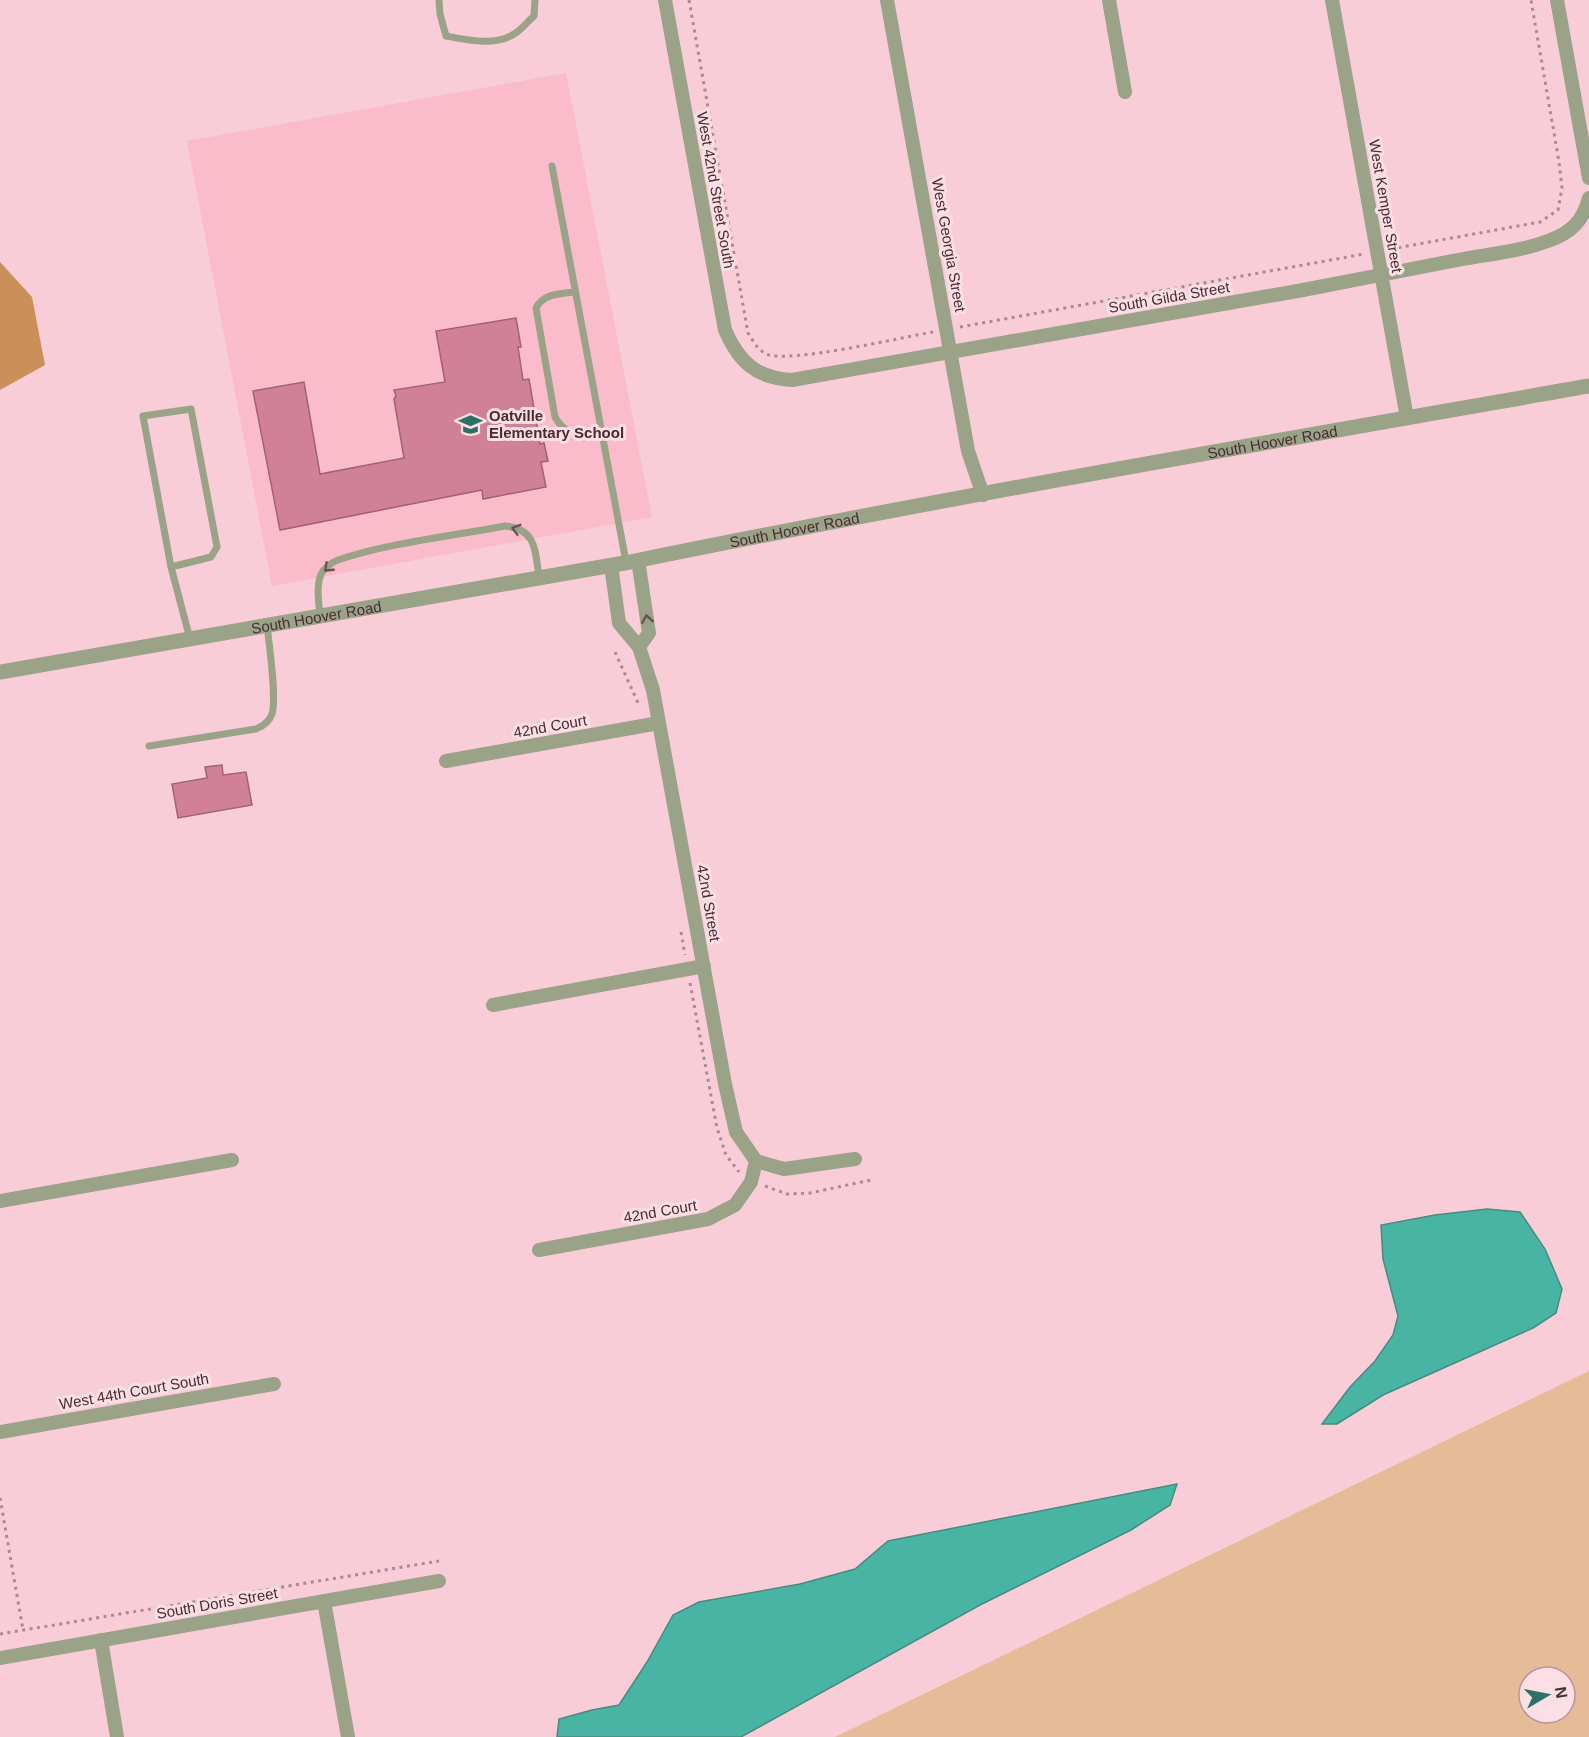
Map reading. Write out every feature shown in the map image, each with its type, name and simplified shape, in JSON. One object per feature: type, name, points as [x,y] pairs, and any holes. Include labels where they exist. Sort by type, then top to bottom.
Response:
[{"type":"street","name":"West 42nd Street South","points":[[665,0],[725,330],[738,355],[760,374]]},
{"type":"street","name":"West Georgia Street","points":[[887,0],[968,451],[983,495]]},
{"type":"street","points":[[1109,0],[1125,92]]},
{"type":"street","name":"West Kemper Street","points":[[1332,0],[1407,418]]},
{"type":"street","points":[[1557,0],[1589,178]]},
{"type":"street","name":"South Gilda Street","points":[[760,374],[792,380],[1381,276],[1548,241],[1579,223],[1589,198]]},
{"type":"street","name":"South Hoover Road","points":[[0,672],[625,562],[1589,386]]},
{"type":"street","points":[[625,562],[649,633],[639,647]]},
{"type":"street","name":"42nd Street","points":[[625,562],[620,623],[639,647],[653,690],[725,1084],[736,1132],[756,1161]]},
{"type":"street","name":"42nd Court","points":[[446,761],[659,723]]},
{"type":"street","points":[[493,1005],[704,966]]},
{"type":"street","points":[[0,1201],[232,1160]]},
{"type":"street","points":[[756,1161],[784,1169],[855,1160]]},
{"type":"street","name":"42nd Court","points":[[539,1250],[708,1219],[735,1205],[751,1182],[756,1161]]},
{"type":"street","name":"West 44th Court South","points":[[0,1431],[274,1384]]},
{"type":"street","name":"South Doris Street","points":[[0,1658],[439,1581]]},
{"type":"street","points":[[324,1601],[348,1737]]},
{"type":"street","points":[[101,1640],[117,1737]]},
{"type":"lane","points":[[439,0],[446,36],[471,41],[494,40],[515,34],[534,15],[535,0]]},
{"type":"lane","points":[[552,166],[625,562]]},
{"type":"lane","points":[[575,292],[548,296],[540,301],[536,308],[555,417],[560,426],[574,433],[601,428]]},
{"type":"lane","points":[[171,567],[211,557],[217,547],[191,409],[143,416],[171,567],[190,639]]},
{"type":"lane","points":[[320,616],[318,592],[321,574],[335,561],[385,548],[505,526],[516,527],[525,531],[530,537],[536,555],[539,577]]},
{"type":"lane","points":[[148,746],[256,729],[266,725],[273,712],[267,625]]},
{"type":"path","points":[[689,0],[748,333],[754,345],[767,354],[782,357],[806,355],[947,330],[1540,222],[1558,210],[1562,188],[1531,0]]},
{"type":"path","points":[[0,1498],[23,1629]]},
{"type":"path","points":[[0,1634],[439,1561]]},
{"type":"shaded area","points":[[566,73],[652,517],[272,586],[187,141]]},
{"type":"shaded area","points":[[0,262],[32,297],[45,365],[0,390]]},
{"type":"shaded area","points":[[1487,1209],[1520,1212],[1545,1249],[1562,1289],[1556,1313],[1533,1328],[1383,1395],[1337,1424],[1322,1424],[1350,1387],[1375,1361],[1393,1335],[1398,1316],[1383,1259],[1381,1225],[1435,1215]]},
{"type":"shaded area","points":[[1589,1371],[1589,1737],[835,1737]]},
{"type":"shaded area","points":[[1177,1484],[1170,1505],[1131,1530],[980,1605],[741,1737],[557,1737],[559,1719],[619,1705],[647,1662],[673,1615],[699,1602],[800,1584],[855,1569],[888,1541]]},
{"type":"building","name":"Oatville Elementary School","points":[[516,318],[523,380],[529,379],[540,444],[544,443],[548,461],[541,462],[546,487],[483,499],[482,490],[280,530],[253,391],[304,382],[320,474],[404,458],[394,390],[445,382],[436,331]]},
{"type":"building","points":[[222,765],[223,775],[246,772],[252,805],[178,818],[172,784],[207,778],[205,767]]},
{"type":"place","name":"Oatville Elementary School","points":[[471,424]]}]
